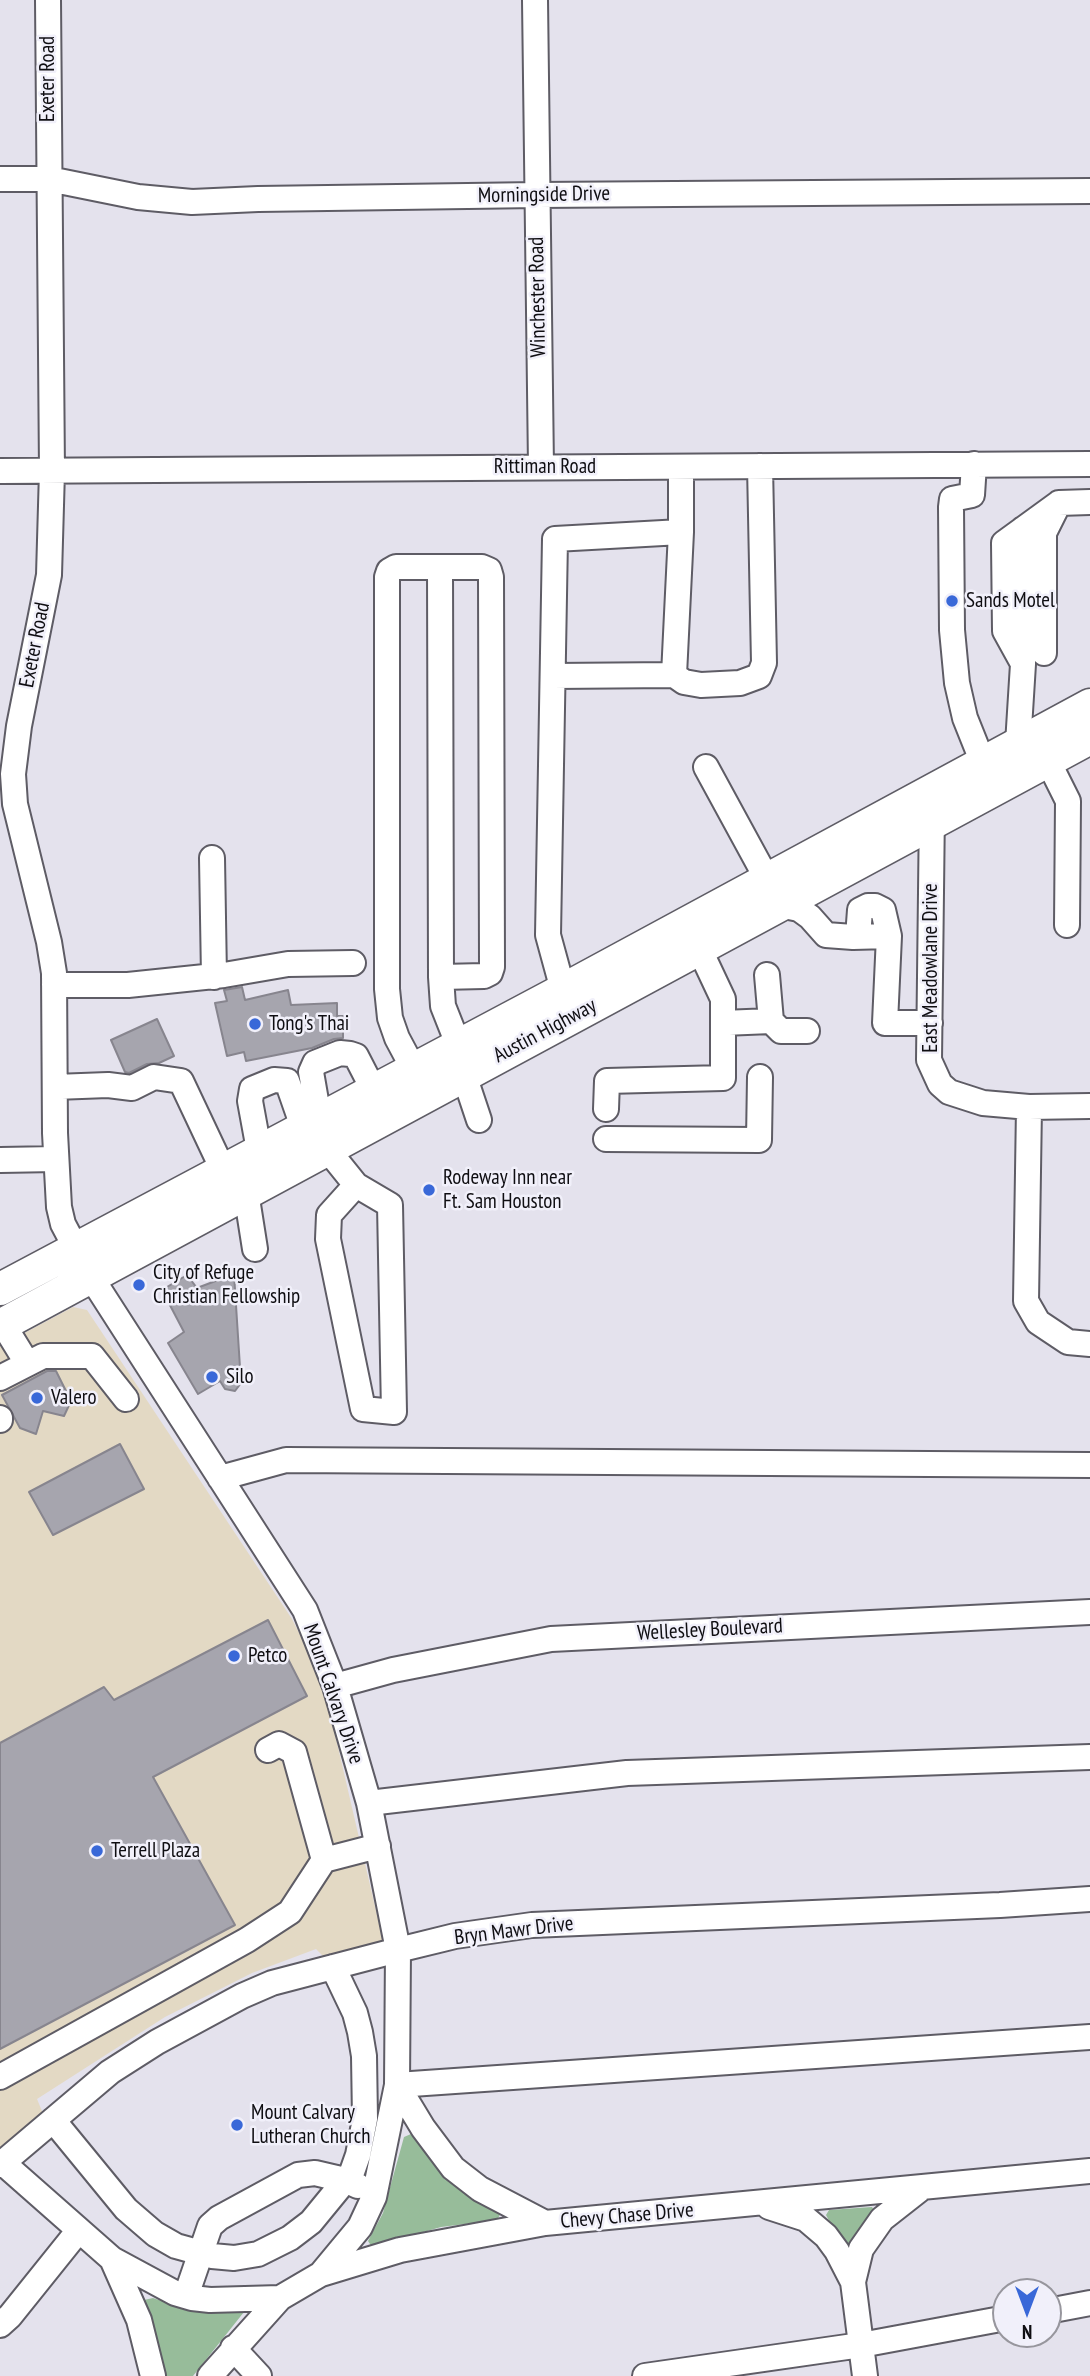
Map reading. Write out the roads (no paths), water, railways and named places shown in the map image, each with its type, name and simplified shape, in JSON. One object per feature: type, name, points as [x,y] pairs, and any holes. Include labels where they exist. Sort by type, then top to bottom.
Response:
[{"type":"main road","name":"Austin Highway","points":[[1,1325],[699,948],[773,892],[932,791],[1090,705]]},
{"type":"main road","name":"Austin Highway","points":[[0,1289],[563,990],[773,892],[931,823],[1090,738]]},
{"type":"street","name":"Exeter Road","points":[[48,0],[52,471],[49,575],[7,774],[49,942],[54,985],[59,1207],[63,1224],[92,1277]]},
{"type":"street","name":"Winchester Road","points":[[535,0],[541,467]]},
{"type":"street","name":"Morningside Drive","points":[[0,179],[49,179],[138,197],[192,202],[537,195],[1090,191]]},
{"type":"street","points":[[974,464],[972,495],[952,499],[952,630],[962,707],[983,763]]},
{"type":"street","name":"Rittiman Road","points":[[0,471],[1090,464]]},
{"type":"street","points":[[554,676],[674,675],[684,682],[701,685],[740,683],[758,676],[764,663],[760,466]]},
{"type":"street","points":[[674,675],[681,532],[681,467]]},
{"type":"street","points":[[1028,655],[1023,528],[1059,503],[1090,502]]},
{"type":"street","points":[[1018,744],[1044,533],[1059,503]]},
{"type":"street","points":[[563,990],[548,935],[555,539],[681,532]]},
{"type":"street","points":[[413,1068],[390,1018],[387,989],[387,577],[389,571],[396,567],[482,567],[489,570],[491,577],[492,967],[490,973],[484,976],[441,977]]},
{"type":"street","points":[[440,567],[441,977],[443,1006],[458,1044]]},
{"type":"street","points":[[1048,761],[1068,802],[1068,926]]},
{"type":"street","points":[[706,767],[773,892],[810,917],[826,935],[889,936],[886,1023],[930,1023]]},
{"type":"street","name":"East Meadowlane Drive","points":[[932,791],[929,1060],[940,1084],[949,1092],[983,1103],[1029,1107],[1090,1106]]},
{"type":"street","points":[[212,858],[214,976]]},
{"type":"street","points":[[606,1139],[759,1140],[723,1023],[723,999],[699,948]]},
{"type":"street","points":[[54,985],[128,985],[214,976],[288,964],[353,964]]},
{"type":"street","points":[[767,975],[771,1021],[781,1031],[807,1031]]},
{"type":"street","points":[[723,1023],[771,1021]]},
{"type":"street","points":[[311,1123],[311,1072],[315,1063],[340,1053],[356,1056],[373,1089]]},
{"type":"street","points":[[464,1075],[479,1120]]},
{"type":"street","points":[[55,1087],[108,1085],[132,1088],[154,1077],[181,1081],[223,1170]]},
{"type":"street","points":[[606,1109],[607,1081],[741,1078]]},
{"type":"street","points":[[259,1150],[250,1101],[252,1089],[274,1080],[287,1081],[311,1123]]},
{"type":"street","points":[[1029,1107],[1026,1301],[1038,1322],[1068,1342],[1090,1343]]},
{"type":"street","points":[[327,1149],[356,1185],[390,1205],[394,1412],[363,1409],[328,1239],[329,1215],[356,1185]]},
{"type":"street","points":[[0,1160],[56,1159]]},
{"type":"street","points":[[246,1192],[256,1249]]},
{"type":"street","name":"Mount Calvary Drive","points":[[92,1277],[304,1610],[335,1686],[369,1803],[398,1950],[397,2085],[375,2194],[360,2227],[321,2274]]},
{"type":"street","points":[[1,1325],[27,1363]]},
{"type":"street","points":[[100,1366],[133,1341]]},
{"type":"street","points":[[0,1378],[43,1356],[92,1356],[126,1399]]},
{"type":"street","points":[[220,1478],[286,1460],[1090,1465]]},
{"type":"street","name":"Wellesley Boulevard","points":[[335,1686],[393,1670],[551,1639],[1090,1612]]},
{"type":"street","points":[[268,1750],[279,1744],[294,1752],[324,1860]]},
{"type":"street","points":[[369,1803],[627,1773],[1090,1757]]},
{"type":"street","points":[[0,2077],[247,1940],[290,1912],[324,1860],[378,1846]]},
{"type":"street","name":"Bryn Mawr Drive","points":[[1,2164],[110,2072],[157,2042],[242,1996],[272,1983],[455,1936],[533,1925],[986,1906],[1090,1899]]},
{"type":"street","points":[[53,2120],[126,2209],[155,2234],[176,2246],[234,2258],[258,2254],[290,2238],[311,2222],[352,2172],[365,2119],[364,2056],[355,2013],[333,1967]]},
{"type":"street","points":[[545,2223],[480,2189],[453,2168],[397,2085],[1090,2038]]},
{"type":"street","points":[[1,2164],[113,2259],[175,2293],[210,2300],[280,2298]]},
{"type":"street","name":"Chevy Chase Drive","points":[[210,2376],[280,2298],[321,2274],[400,2250],[545,2223],[1090,2172]]},
{"type":"street","points":[[186,2296],[209,2226],[298,2175],[315,2173],[345,2180],[375,2194]]},
{"type":"street","points":[[853,2282],[861,2249],[872,2230],[919,2189]]},
{"type":"street","points":[[758,2204],[806,2219],[826,2236],[837,2251],[853,2282],[865,2376]]},
{"type":"street","points":[[0,2325],[79,2230]]},
{"type":"street","points":[[113,2259],[139,2320],[153,2376]]},
{"type":"street","points":[[1062,2309],[1090,2304]]},
{"type":"street","points":[[645,2376],[861,2345],[992,2321]]},
{"type":"street","points":[[233,2348],[259,2376]]},
{"type":"place","name":"Sands Motel","points":[[952,601]]},
{"type":"place","name":"Tong's Thai","points":[[255,1024]]},
{"type":"place","name":"Rodeway Inn near Ft. Sam Houston","points":[[429,1190]]},
{"type":"place","name":"City of Refuge Christian Fellowship","points":[[139,1285]]},
{"type":"place","name":"Silo","points":[[212,1377]]},
{"type":"place","name":"Valero","points":[[37,1398]]},
{"type":"place","name":"Petco","points":[[234,1656]]},
{"type":"place","name":"Terrell Plaza","points":[[97,1851]]},
{"type":"place","name":"Mount Calvary Lutheran Church","points":[[237,2125]]}]
